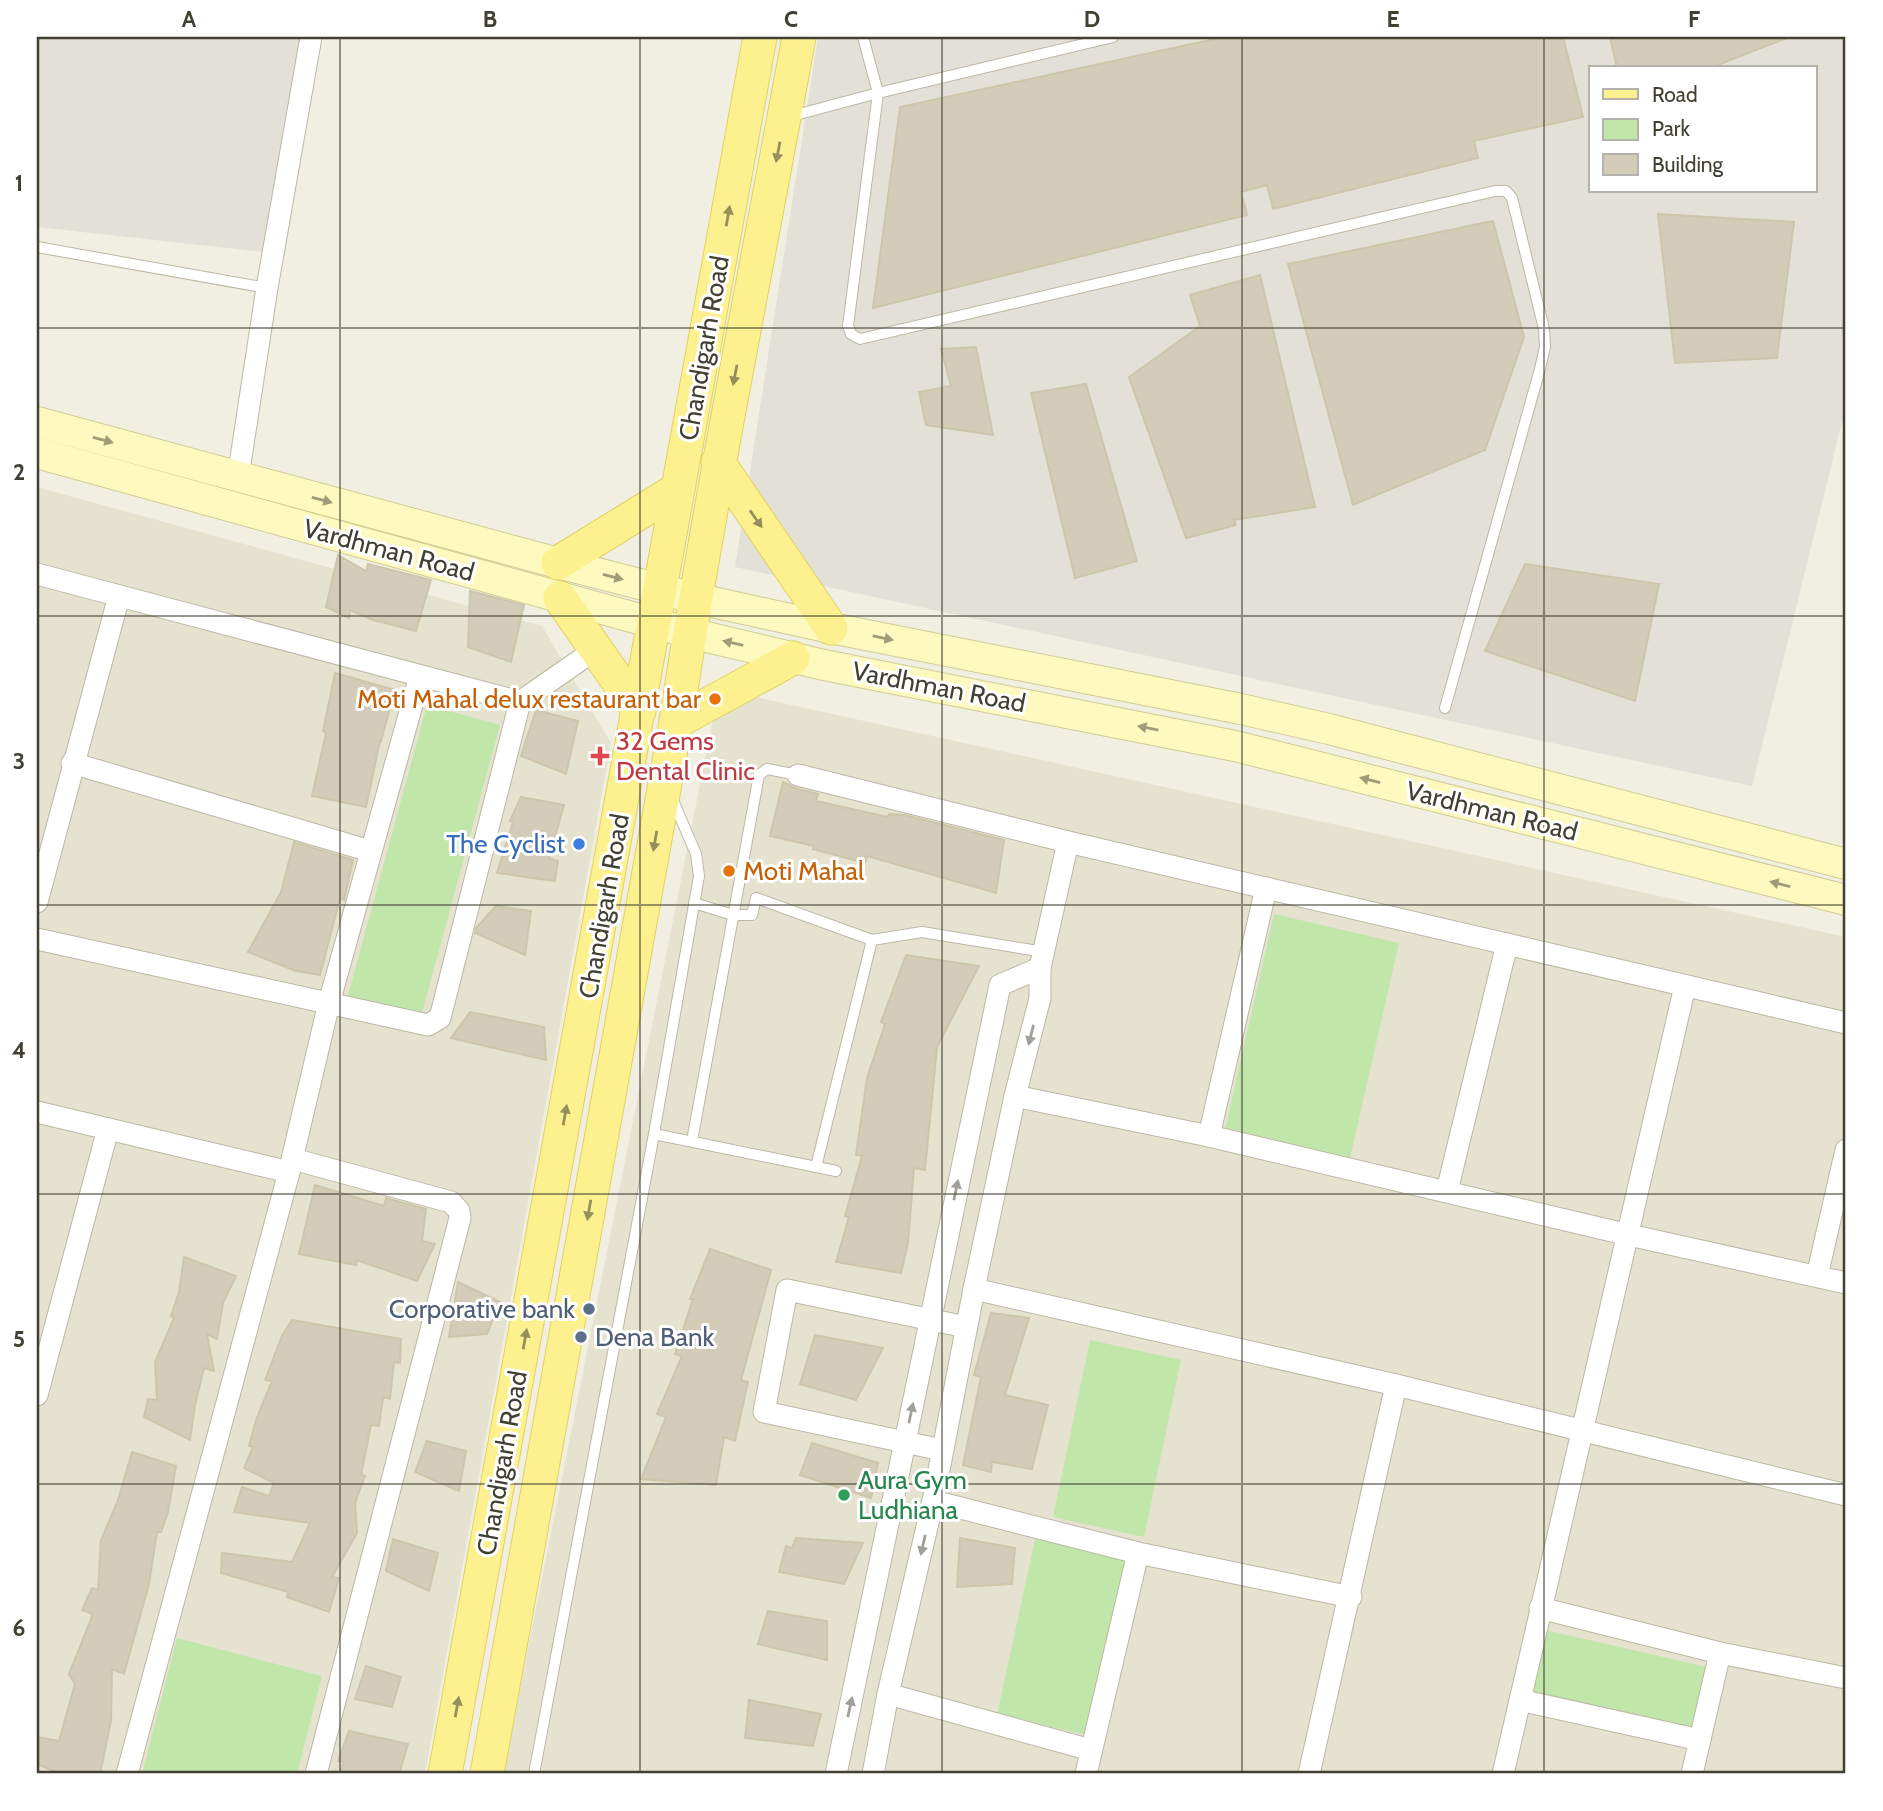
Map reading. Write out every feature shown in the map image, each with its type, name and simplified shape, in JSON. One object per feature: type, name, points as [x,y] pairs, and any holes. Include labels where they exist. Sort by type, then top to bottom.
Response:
[{"type":"main road","name":"Chandigarh Road","points":[[445,1774],[760,37]]},
{"type":"main road","name":"Chandigarh Road","points":[[487,1774],[677,722],[694,598],[718,462],[799,37]]},
{"type":"main road","points":[[718,462],[831,628]]},
{"type":"main road","points":[[558,564],[678,489]]},
{"type":"main road","points":[[560,598],[639,711]]},
{"type":"main road","points":[[677,722],[793,658]]},
{"type":"street","points":[[238,477],[267,288],[311,37]]},
{"type":"street","name":"Vardhman Road","points":[[37,422],[558,564],[694,598],[1304,723],[1846,864]]},
{"type":"street","name":"Vardhman Road","points":[[37,453],[690,633],[793,658],[1235,746],[1846,901]]},
{"type":"street","points":[[37,574],[520,702]]},
{"type":"street","points":[[37,902],[119,596]]},
{"type":"street","points":[[37,939],[428,1025],[440,1018],[520,702],[596,649]]},
{"type":"street","points":[[127,1774],[291,1165],[329,1003],[419,676]]},
{"type":"street","points":[[72,764],[370,851]]},
{"type":"street","points":[[798,775],[1068,842],[1846,1023]]},
{"type":"street","points":[[873,1774],[888,1694],[933,1501],[966,1327],[1015,1096],[1040,998],[1042,960],[1068,842]]},
{"type":"street","points":[[1209,1136],[1266,888]]},
{"type":"street","points":[[1447,1191],[1507,944]]},
{"type":"street","points":[[836,1774],[1000,985],[1042,960]]},
{"type":"street","points":[[1503,1774],[1685,986]]},
{"type":"street","points":[[1015,1096],[1209,1136],[1846,1283]]},
{"type":"street","points":[[37,1112],[108,1129],[291,1165],[451,1202],[459,1211],[460,1218],[316,1774]]},
{"type":"street","points":[[37,1395],[108,1129]]},
{"type":"street","points":[[1817,1276],[1846,1150]]},
{"type":"street","points":[[974,1289],[1396,1385],[1846,1494]]},
{"type":"street","points":[[942,1450],[764,1412],[787,1290],[966,1327]]},
{"type":"street","points":[[1309,1774],[1351,1597],[1396,1385]]},
{"type":"street","points":[[933,1501],[1138,1553],[1351,1597]]},
{"type":"street","points":[[1086,1774],[1138,1553]]},
{"type":"street","points":[[1540,1608],[1720,1653],[1846,1678]]},
{"type":"street","points":[[1692,1774],[1720,1653]]},
{"type":"street","points":[[888,1694],[1091,1750]]},
{"type":"street","points":[[1520,1700],[1700,1740]]},
{"type":"lane","points":[[863,37],[878,93],[848,326],[851,334],[860,339],[1495,191],[1506,191],[1512,198],[1544,329],[1545,347],[1445,708]]},
{"type":"lane","points":[[784,118],[1113,37]]},
{"type":"lane","points":[[37,247],[267,288]]},
{"type":"lane","points":[[692,1141],[759,775],[767,769],[798,775]]},
{"type":"lane","points":[[534,1774],[654,1133],[694,903],[699,863],[665,782]]},
{"type":"lane","points":[[694,903],[733,915],[752,915],[756,898],[872,940],[922,932],[1042,960]]},
{"type":"lane","points":[[816,1167],[872,940]]},
{"type":"lane","points":[[654,1133],[836,1171]]},
{"type":"shaded area","points":[[37,37],[305,37],[272,253],[37,227]]},
{"type":"shaded area","points":[[818,37],[1846,37],[1846,406],[1752,786],[735,567]]},
{"type":"shaded area","points":[[37,487],[542,626],[611,743],[425,1774],[37,1774]]},
{"type":"shaded area","points":[[719,689],[1846,937],[1846,1774],[503,1774]]},
{"type":"green space","points":[[427,705],[500,725],[419,1024],[346,1003]]},
{"type":"green space","points":[[1274,914],[1399,943],[1348,1167],[1223,1138]]},
{"type":"green space","points":[[1090,1340],[1181,1360],[1144,1537],[1053,1517]]},
{"type":"green space","points":[[1035,1539],[1126,1559],[1088,1735],[997,1715]]},
{"type":"green space","points":[[1545,1630],[1707,1667],[1694,1729],[1531,1692]]},
{"type":"green space","points":[[177,1638],[322,1676],[297,1774],[142,1774]]},
{"type":"building","points":[[1224,37],[1563,37],[1583,117],[1474,141],[1478,158],[1273,209],[1267,185],[1241,192],[1247,215],[873,308],[900,107]]},
{"type":"building","points":[[1610,37],[1787,37],[1715,66],[1617,66]]},
{"type":"building","points":[[1658,214],[1794,222],[1777,358],[1675,363]]},
{"type":"building","points":[[1493,221],[1524,337],[1485,450],[1353,505],[1288,264]]},
{"type":"building","points":[[1260,275],[1315,507],[1234,520],[1236,525],[1186,538],[1129,377],[1200,326],[1190,295]]},
{"type":"building","points":[[976,347],[993,435],[926,425],[919,392],[951,386],[941,349]]},
{"type":"building","points":[[1086,384],[1137,561],[1075,578],[1031,393]]},
{"type":"building","points":[[338,555],[366,571],[368,564],[431,580],[416,631],[373,620],[350,610],[349,618],[326,607]]},
{"type":"building","points":[[1525,564],[1659,584],[1635,701],[1485,651]]},
{"type":"building","points":[[470,591],[524,605],[511,662],[468,647]]},
{"type":"building","points":[[335,673],[395,690],[380,741],[366,807],[312,796],[326,733],[323,731]]},
{"type":"building","points":[[536,710],[578,721],[566,774],[521,756]]},
{"type":"building","points":[[783,782],[818,794],[816,801],[888,817],[889,814],[905,815],[1004,840],[996,893],[867,856],[865,863],[813,849],[814,846],[770,836]]},
{"type":"building","points":[[521,797],[564,805],[549,858],[558,861],[555,881],[497,873],[513,822],[510,821]]},
{"type":"building","points":[[294,842],[353,860],[344,900],[340,898],[320,975],[296,971],[248,952],[281,892]]},
{"type":"building","points":[[496,906],[531,911],[525,955],[475,933],[476,928]]},
{"type":"building","points":[[906,955],[979,966],[937,1047],[925,1170],[914,1168],[908,1243],[901,1273],[836,1262],[849,1217],[845,1216],[862,1156],[856,1155],[867,1078],[885,1024],[881,1022]]},
{"type":"building","points":[[470,1012],[544,1027],[546,1060],[451,1038]]},
{"type":"building","points":[[315,1185],[384,1206],[386,1198],[426,1209],[422,1241],[435,1244],[417,1281],[357,1260],[356,1265],[299,1254]]},
{"type":"building","points":[[710,1249],[771,1270],[741,1380],[748,1382],[735,1441],[724,1437],[716,1485],[641,1479],[666,1417],[657,1414],[682,1356],[675,1354],[693,1299],[690,1299]]},
{"type":"building","points":[[184,1257],[236,1276],[223,1303],[217,1339],[207,1334],[214,1371],[204,1368],[190,1440],[144,1417],[148,1399],[157,1400],[155,1362],[174,1318],[171,1316],[179,1292]]},
{"type":"building","points":[[458,1282],[500,1302],[487,1334],[449,1337]]},
{"type":"building","points":[[991,1313],[1029,1318],[1005,1395],[1048,1405],[1032,1469],[992,1462],[991,1472],[963,1465],[981,1377],[974,1375]]},
{"type":"building","points":[[292,1320],[401,1339],[400,1363],[394,1362],[390,1399],[383,1397],[379,1426],[371,1425],[361,1475],[365,1476],[355,1503],[357,1533],[332,1577],[339,1578],[329,1612],[287,1597],[288,1592],[221,1573],[222,1553],[292,1562],[310,1523],[234,1512],[242,1487],[269,1496],[274,1483],[244,1468],[253,1447],[249,1446],[256,1420],[272,1381],[265,1380],[282,1336]]},
{"type":"building","points":[[815,1335],[883,1348],[856,1400],[800,1384]]},
{"type":"building","points":[[427,1441],[466,1451],[459,1491],[415,1472]]},
{"type":"building","points":[[812,1443],[878,1463],[871,1498],[800,1475]]},
{"type":"building","points":[[132,1452],[176,1466],[168,1512],[161,1532],[157,1532],[149,1584],[124,1674],[112,1669],[111,1721],[100,1774],[60,1774],[37,1764],[37,1737],[59,1741],[75,1684],[69,1674],[93,1614],[82,1610],[92,1588],[98,1590],[101,1540],[118,1500]]},
{"type":"building","points":[[796,1538],[863,1543],[844,1584],[779,1572],[786,1546],[792,1548]]},
{"type":"building","points":[[960,1538],[1015,1548],[1012,1584],[957,1587]]},
{"type":"building","points":[[393,1539],[438,1553],[429,1591],[386,1571]]},
{"type":"building","points":[[768,1611],[827,1621],[827,1660],[758,1644]]},
{"type":"building","points":[[366,1666],[401,1677],[392,1707],[355,1699]]},
{"type":"building","points":[[749,1700],[821,1714],[813,1746],[745,1738]]},
{"type":"building","points":[[349,1731],[408,1744],[399,1774],[339,1774],[344,1762],[338,1761]]},
{"type":"place","name":"Moti Mahal delux restaurant bar","points":[[715,699]]},
{"type":"place","name":"32 Gems Dental Clinic","points":[[600,756]]},
{"type":"place","name":"The Cyclist","points":[[579,844]]},
{"type":"place","name":"Moti Mahal","points":[[729,871]]},
{"type":"place","name":"Corporative bank","points":[[589,1309]]},
{"type":"place","name":"Dena Bank","points":[[581,1337]]},
{"type":"place","name":"Aura Gym Ludhiana","points":[[844,1495]]}]
